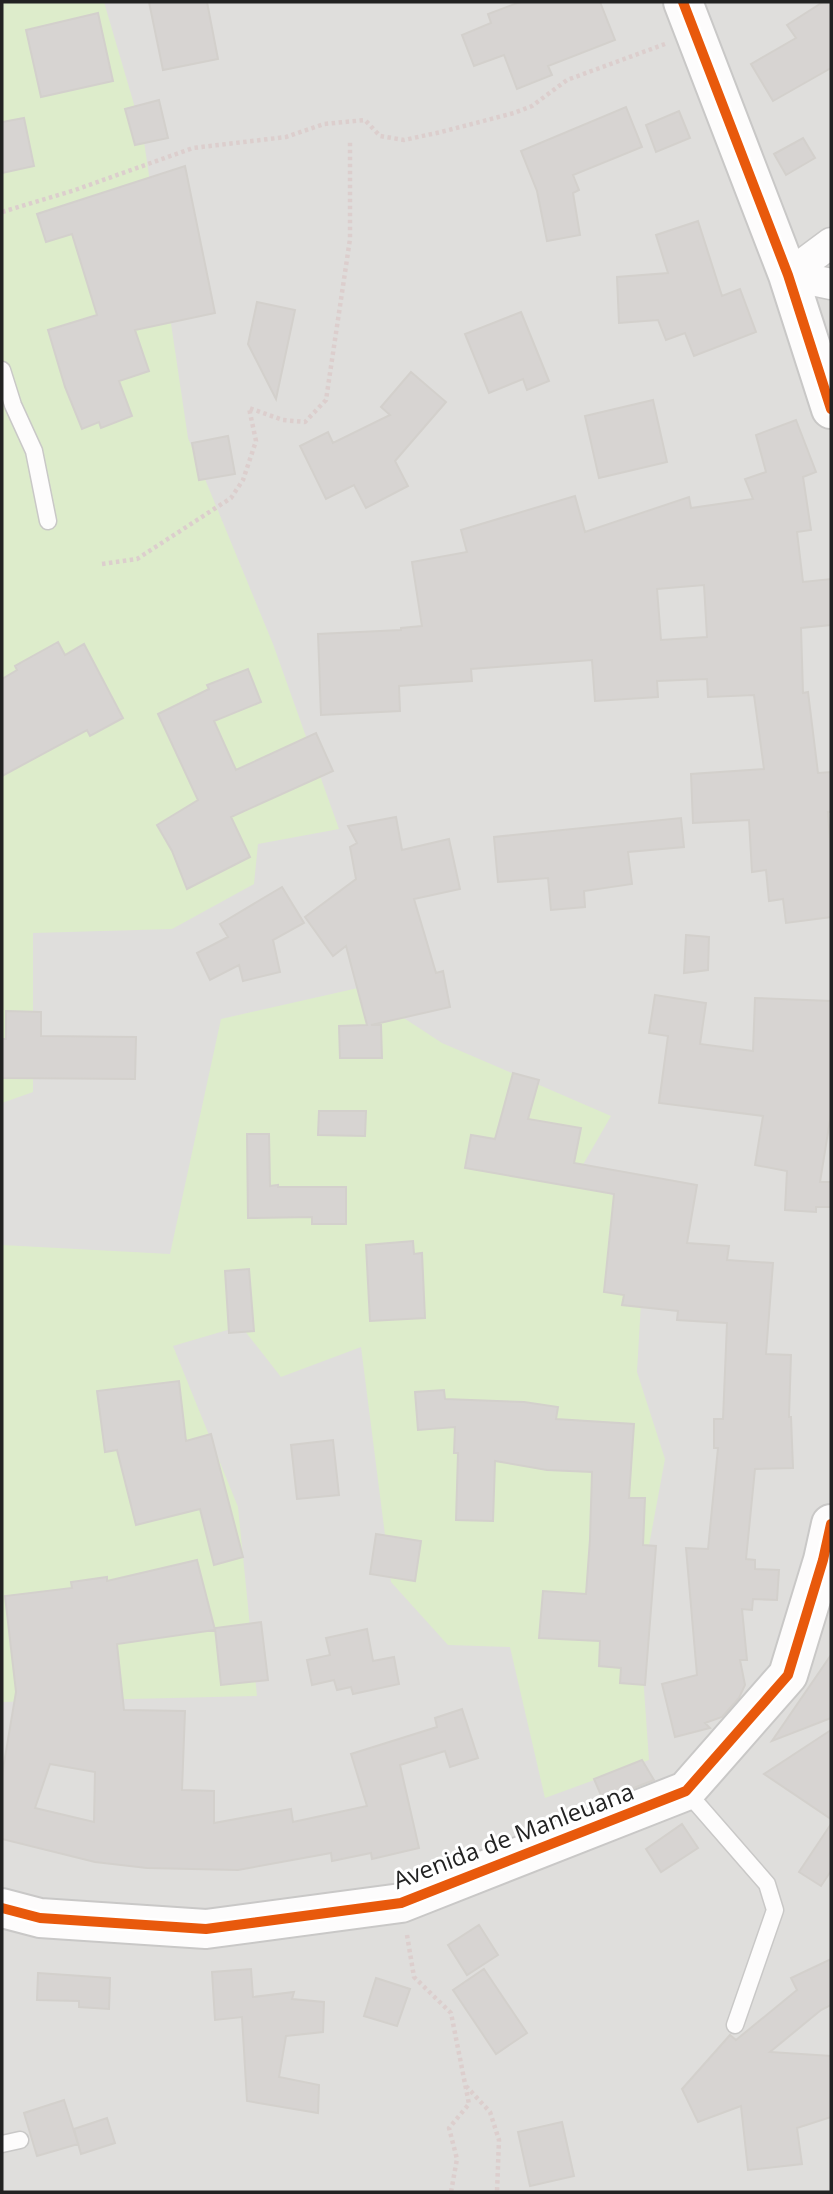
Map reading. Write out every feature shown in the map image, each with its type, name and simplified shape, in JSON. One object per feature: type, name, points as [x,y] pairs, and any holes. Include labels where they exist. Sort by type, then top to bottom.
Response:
[{"type":"street","points":[[683,2],[788,275],[831,409]]},
{"type":"street","points":[[788,275],[831,243]]},
{"type":"street","points":[[788,275],[831,284]]},
{"type":"street","name":"Avenida de Manleuana","points":[[2,1908],[40,1918],[206,1929],[401,1903],[686,1791],[788,1675],[823,1560],[831,1524]]},
{"type":"lane","points":[[2,370],[13,405],[34,451],[48,521]]},
{"type":"lane","points":[[686,1791],[767,1884],[775,1910],[735,2025]]},
{"type":"lane","points":[[2,2144],[20,2140]]},
{"type":"path","points":[[2,212],[75,190],[194,148],[286,137],[324,124],[365,120],[380,136],[404,140],[441,132],[532,106],[567,80],[671,41]]},
{"type":"path","points":[[102,564],[136,559],[231,498],[243,480],[256,441],[249,408],[283,420],[305,422],[326,400],[350,239],[350,141]]},
{"type":"path","points":[[401,1903],[414,1977],[451,2013],[469,2104],[449,2128],[457,2159],[451,2192]]},
{"type":"path","points":[[465,2085],[490,2112],[499,2140],[497,2192]]},
{"type":"shaded area","points":[[2,2],[831,2],[831,2192],[2,2192]]},
{"type":"green space","points":[[2,2],[104,2],[143,135],[188,438],[273,644],[339,829],[258,844],[254,884],[172,929],[33,933],[33,1092],[2,1103]]},
{"type":"green space","points":[[358,988],[442,1043],[611,1116],[577,1175],[646,1215],[637,1372],[665,1459],[638,1605],[649,1760],[545,1798],[510,1647],[448,1645],[391,1582],[361,1347],[281,1377],[241,1326],[173,1346],[238,1507],[257,1696],[2,1702],[2,1245],[170,1254],[221,1019]]},
{"type":"building","points":[[149,2],[207,2],[218,59],[163,70]]},
{"type":"building","points":[[520,2],[600,2],[615,40],[548,66],[552,75],[517,89],[504,55],[474,66],[462,35],[491,23],[488,14]]},
{"type":"building","points":[[823,2],[831,2],[831,68],[773,101],[751,64],[796,38],[787,25]]},
{"type":"building","points":[[98,13],[113,81],[41,97],[26,30]]},
{"type":"building","points":[[159,100],[168,138],[135,145],[125,109]]},
{"type":"building","points":[[626,107],[642,147],[573,175],[579,190],[573,193],[580,235],[547,241],[537,191],[521,151]]},
{"type":"building","points":[[679,111],[690,138],[656,152],[646,125]]},
{"type":"building","points":[[24,118],[34,166],[2,173],[2,122]]},
{"type":"building","points":[[803,138],[815,158],[786,175],[774,154]]},
{"type":"building","points":[[185,166],[215,313],[135,330],[149,371],[119,381],[132,416],[101,428],[99,422],[82,429],[65,387],[48,330],[97,315],[72,234],[46,242],[37,214]]},
{"type":"building","points":[[698,221],[722,296],[740,289],[756,332],[694,356],[685,333],[666,340],[658,320],[619,323],[617,277],[668,273],[656,235]]},
{"type":"building","points":[[257,302],[295,310],[276,399],[248,344]]},
{"type":"building","points":[[521,312],[549,381],[527,390],[523,379],[489,393],[465,334]]},
{"type":"building","points":[[411,372],[446,402],[395,461],[408,486],[366,508],[354,485],[326,499],[300,446],[328,432],[333,443],[390,415],[381,407]]},
{"type":"building","points":[[653,400],[667,462],[599,478],[585,416]]},
{"type":"building","points":[[796,420],[816,472],[803,477],[811,530],[797,532],[803,582],[831,579],[831,625],[801,628],[803,693],[808,692],[818,773],[831,772],[831,812],[828,812],[831,917],[786,923],[783,899],[769,901],[766,870],[752,872],[749,820],[693,823],[691,774],[764,769],[754,695],[708,697],[707,679],[657,681],[658,697],[595,701],[592,660],[471,669],[472,681],[399,686],[400,711],[321,715],[318,634],[401,630],[422,626],[412,562],[467,552],[461,530],[575,496],[585,532],[689,497],[691,508],[753,499],[745,479],[766,472],[756,435]],"holes":[[[704,585],[707,637],[661,640],[657,589]]]},
{"type":"building","points":[[228,436],[235,474],[199,480],[192,443]]},
{"type":"building","points":[[58,642],[65,655],[84,644],[123,718],[90,736],[87,730],[2,776],[2,679],[17,670],[15,666]]},
{"type":"building","points":[[248,669],[261,702],[214,721],[236,770],[316,733],[333,771],[231,817],[250,857],[187,889],[172,851],[157,825],[198,800],[158,714],[209,689],[207,685]]},
{"type":"building","points":[[396,817],[402,850],[449,839],[460,889],[414,899],[436,973],[443,971],[450,1007],[371,1025],[381,1025],[382,1058],[340,1058],[339,1026],[367,1025],[346,946],[333,956],[305,917],[356,879],[350,847],[357,843],[348,826]]},
{"type":"building","points":[[681,818],[684,847],[628,852],[632,884],[584,891],[585,907],[551,910],[548,878],[498,882],[494,837]]},
{"type":"building","points":[[282,887],[304,923],[273,940],[280,972],[243,981],[239,965],[210,980],[197,953],[228,937],[220,924]]},
{"type":"building","points":[[686,935],[709,937],[708,970],[684,973]]},
{"type":"building","points":[[655,995],[706,1003],[700,1044],[753,1051],[755,998],[831,1001],[831,1114],[820,1182],[831,1182],[831,1207],[816,1207],[816,1212],[785,1210],[787,1171],[755,1165],[763,1116],[659,1103],[668,1036],[649,1033]]},
{"type":"building","points":[[6,1011],[41,1012],[41,1036],[136,1037],[135,1079],[2,1078],[2,1039],[6,1039]]},
{"type":"building","points":[[513,1073],[539,1080],[528,1119],[581,1128],[574,1163],[697,1185],[687,1243],[729,1246],[727,1260],[773,1263],[766,1354],[791,1355],[789,1417],[793,1468],[755,1469],[746,1559],[755,1560],[755,1569],[779,1570],[777,1600],[753,1599],[752,1610],[742,1609],[747,1660],[740,1660],[745,1685],[739,1698],[722,1717],[705,1723],[710,1728],[675,1737],[662,1684],[697,1675],[686,1548],[708,1549],[718,1448],[714,1448],[714,1419],[723,1419],[727,1323],[677,1320],[678,1311],[622,1305],[624,1295],[604,1292],[614,1194],[465,1168],[471,1135],[495,1139]]},
{"type":"building","points":[[319,1111],[366,1111],[365,1136],[318,1135]]},
{"type":"building","points":[[247,1134],[269,1134],[270,1186],[346,1187],[346,1224],[312,1224],[312,1217],[248,1218]]},
{"type":"building","points":[[413,1241],[414,1254],[422,1253],[425,1318],[370,1321],[366,1245]]},
{"type":"building","points":[[249,1269],[254,1331],[229,1333],[225,1271]]},
{"type":"building","points":[[179,1381],[186,1441],[211,1434],[243,1557],[214,1565],[200,1509],[136,1525],[117,1450],[105,1452],[97,1391]]},
{"type":"building","points":[[444,1390],[445,1399],[524,1402],[558,1407],[556,1419],[634,1424],[629,1498],[645,1498],[643,1545],[656,1546],[645,1685],[620,1683],[621,1668],[599,1666],[600,1641],[539,1638],[543,1591],[586,1594],[592,1472],[547,1470],[495,1461],[493,1521],[456,1520],[458,1453],[454,1453],[455,1427],[418,1430],[415,1392]]},
{"type":"building","points":[[333,1440],[339,1495],[297,1499],[291,1445]]},
{"type":"building","points":[[376,1534],[421,1541],[415,1581],[370,1574]]},
{"type":"building","points":[[197,1560],[215,1630],[117,1644],[124,1710],[185,1711],[182,1790],[214,1791],[214,1823],[291,1809],[293,1822],[367,1806],[351,1754],[437,1727],[435,1718],[462,1709],[478,1758],[450,1767],[445,1751],[400,1765],[419,1848],[372,1859],[371,1853],[332,1861],[331,1853],[238,1870],[147,1868],[95,1862],[2,1839],[2,1775],[16,1692],[5,1596],[72,1588],[71,1582],[107,1577],[107,1581]],"holes":[[[50,1764],[95,1772],[94,1822],[35,1808]]]},
{"type":"building","points":[[261,1622],[268,1680],[221,1685],[215,1628]]},
{"type":"building","points":[[367,1629],[373,1661],[394,1657],[399,1684],[353,1694],[351,1687],[337,1690],[334,1680],[312,1685],[307,1660],[330,1655],[326,1638]]},
{"type":"building","points":[[831,1655],[831,1718],[772,1741]]},
{"type":"building","points":[[831,1730],[831,1819],[764,1774]]},
{"type":"building","points":[[642,1760],[654,1780],[603,1800],[594,1779]]},
{"type":"building","points":[[682,1824],[698,1848],[661,1872],[646,1849]]},
{"type":"building","points":[[831,1824],[831,1871],[821,1886],[799,1872]]},
{"type":"building","points":[[479,1925],[498,1955],[467,1975],[448,1945]]},
{"type":"building","points":[[831,1959],[831,2005],[821,2010],[770,2052],[831,2056],[831,2117],[797,2128],[802,2164],[748,2170],[741,2106],[698,2122],[682,2089],[730,2035],[736,2040],[797,1990],[791,1978]]},
{"type":"building","points":[[251,1969],[253,1997],[294,1992],[292,1999],[324,2002],[323,2032],[286,2036],[279,2077],[319,2085],[318,2113],[247,2101],[242,2017],[215,2020],[212,1972]]},
{"type":"building","points":[[484,1969],[527,2033],[496,2054],[453,1990]]},
{"type":"building","points":[[38,1973],[110,1978],[109,2009],[79,2007],[79,2001],[37,2000]]},
{"type":"building","points":[[376,1978],[410,1989],[397,2026],[364,2016]]},
{"type":"building","points":[[64,2100],[78,2144],[37,2156],[24,2113]]},
{"type":"building","points":[[107,2118],[115,2143],[81,2154],[74,2129]]},
{"type":"building","points":[[562,2122],[574,2176],[530,2186],[518,2132]]},
{"type":"cycle path","points":[[683,2],[788,275],[831,409]]},
{"type":"cycle path","points":[[2,1908],[40,1918],[206,1929],[401,1903],[686,1791],[788,1675],[823,1560],[831,1524]]}]
